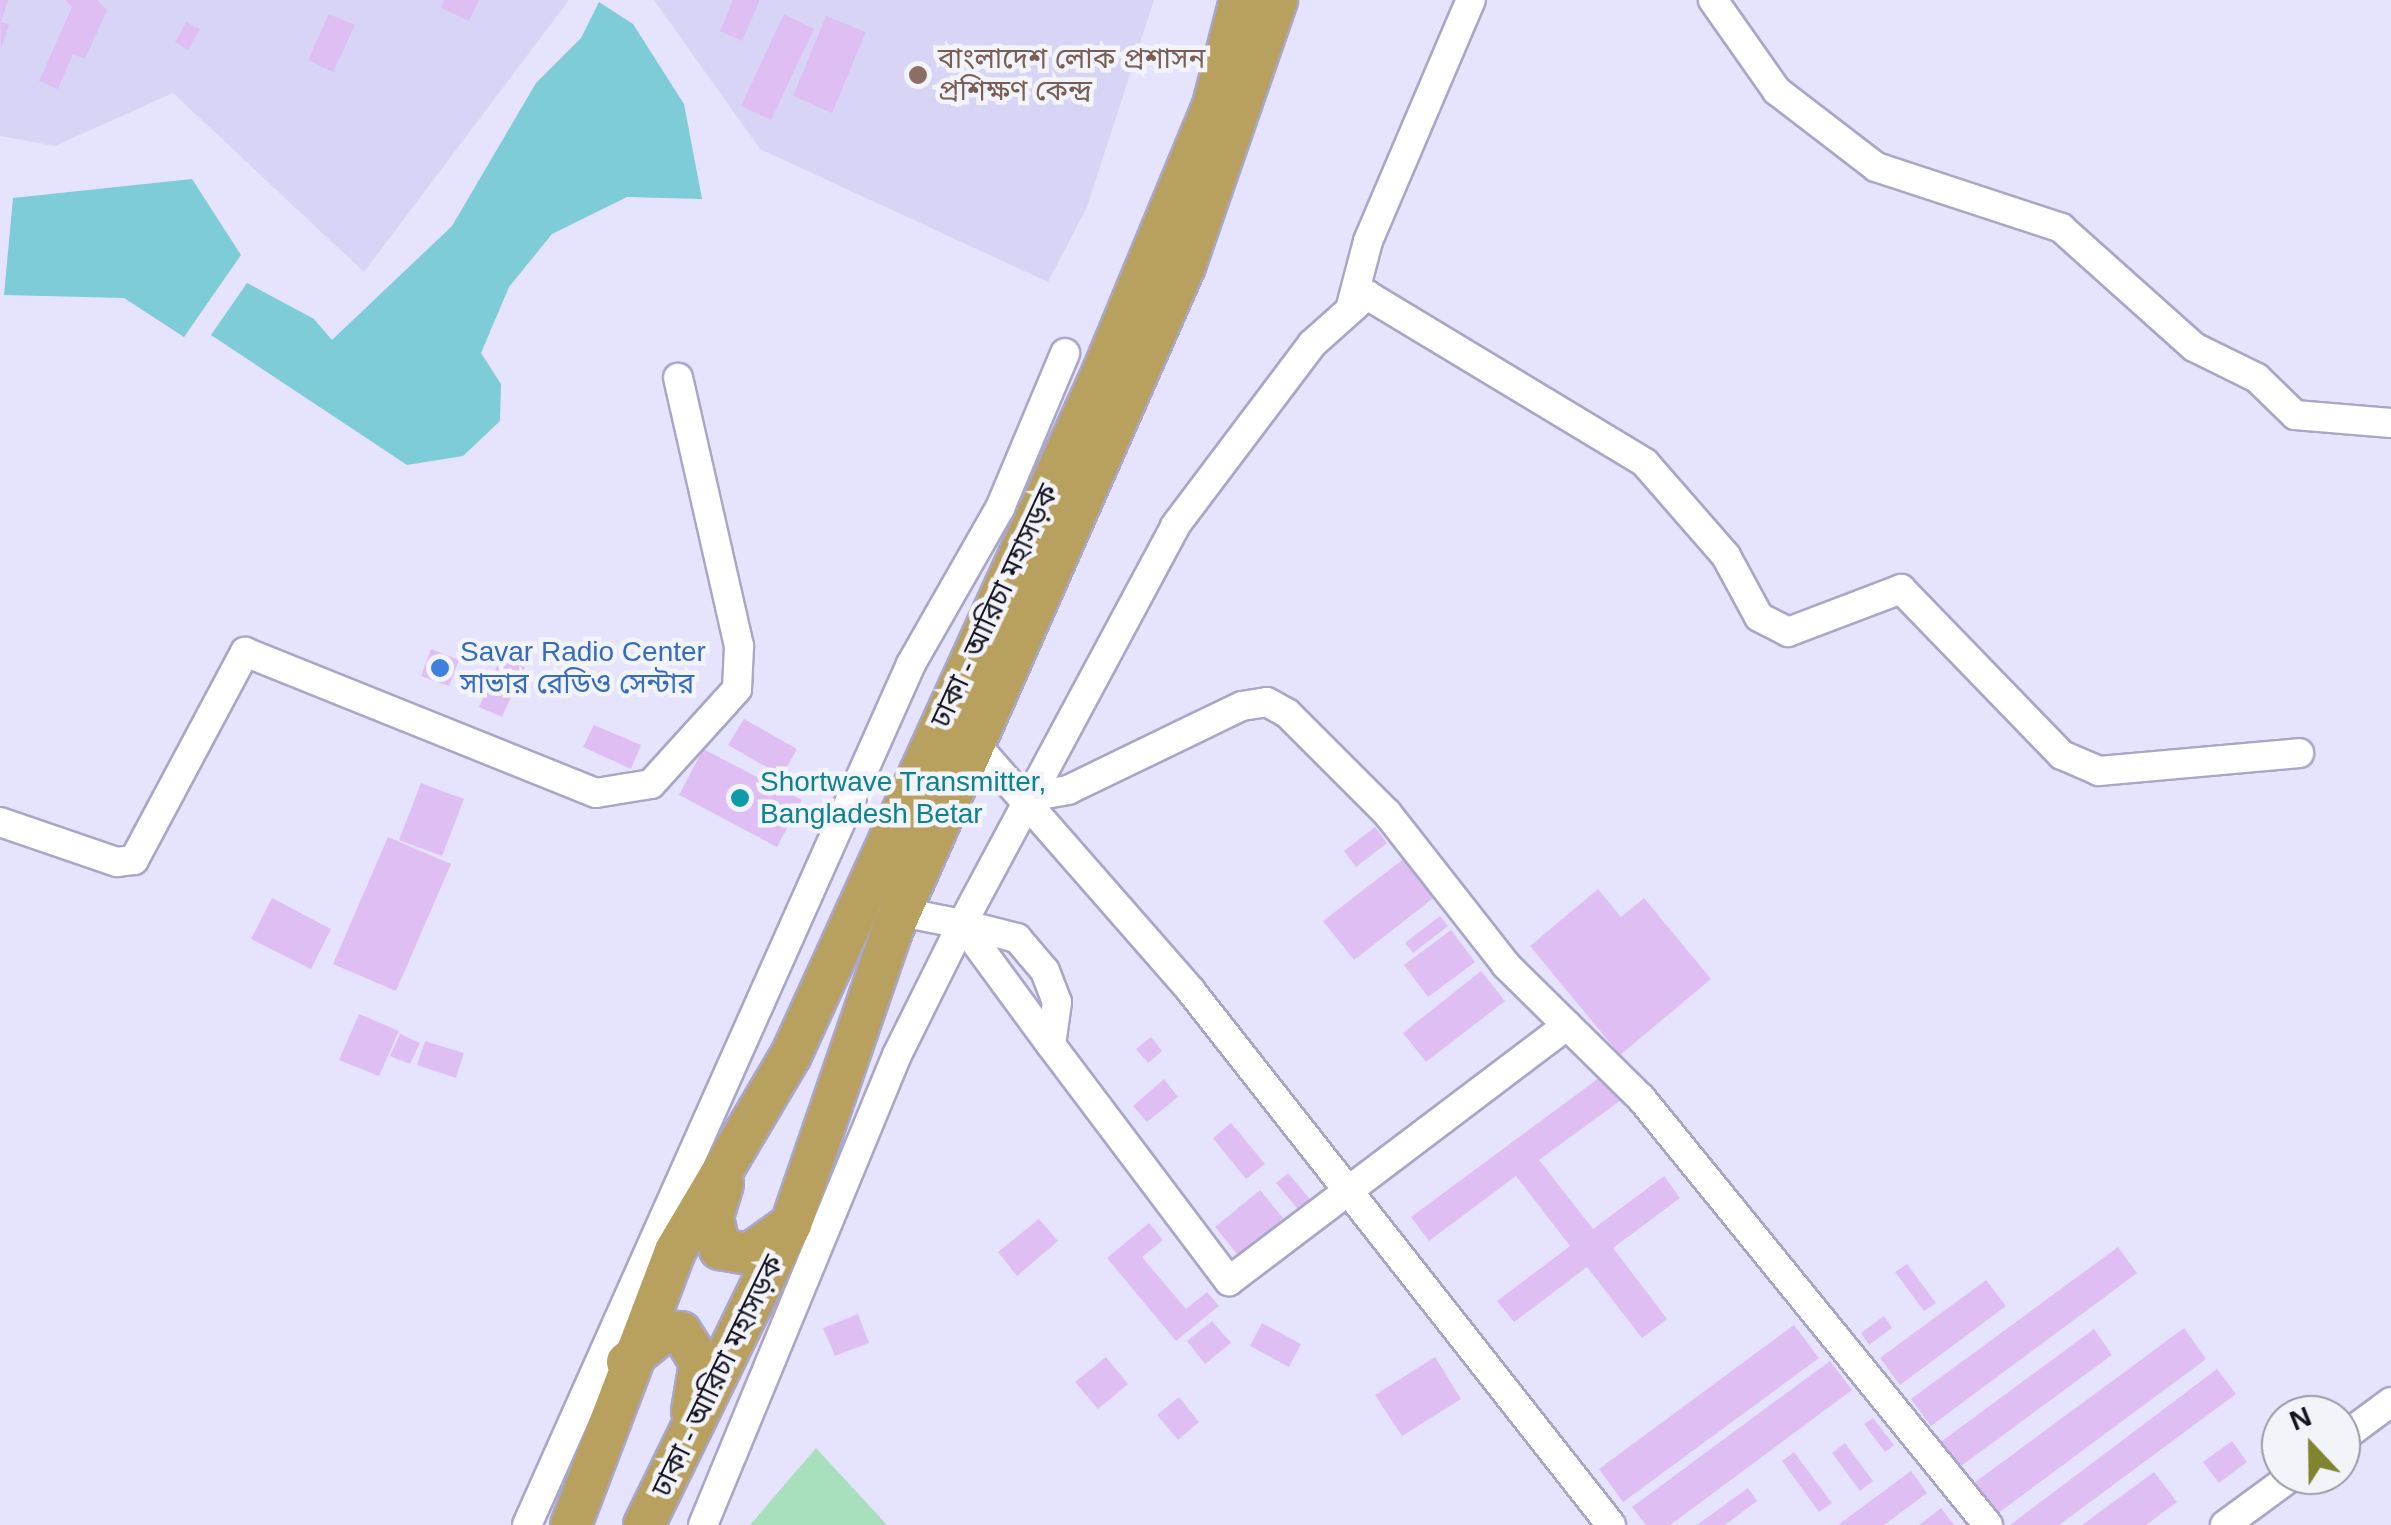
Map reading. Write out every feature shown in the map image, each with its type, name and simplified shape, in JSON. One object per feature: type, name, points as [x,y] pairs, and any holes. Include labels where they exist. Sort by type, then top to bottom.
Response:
[{"type":"highway","name":"ঢাকা - আরিচা মহাসড়ক","points":[[570,1525],[627,1362],[674,1250],[790,1055],[1103,371],[1213,105],[1240,0]]},
{"type":"highway","name":"ঢাকা - আরিচা মহাসড়ক","points":[[644,1525],[791,1224],[900,912],[1185,266],[1277,0]]},
{"type":"highway","points":[[736,1151],[713,1217],[720,1250],[750,1254],[791,1224]]},
{"type":"highway","points":[[627,1362],[665,1331],[691,1343],[697,1392],[678,1456]]},
{"type":"street","points":[[703,1525],[897,1055],[1022,798],[1174,526],[1351,306],[1368,241],[1471,0]]},
{"type":"street","points":[[1713,0],[1777,91],[1876,167],[2061,228],[2194,347],[2256,378],[2294,415],[2391,423]]},
{"type":"street","points":[[1351,306],[1380,297],[1644,463],[1726,556],[1759,617],[1788,632],[1901,590],[2062,754],[2100,771],[2299,753]]},
{"type":"street","points":[[528,1525],[911,664],[1000,508],[1065,353]]},
{"type":"street","points":[[0,822],[117,862],[134,860],[244,652],[596,793],[651,784],[737,689],[738,646],[678,378]]},
{"type":"street","points":[[1022,798],[1068,790],[1205,721],[1268,702],[1387,814],[1506,965],[1641,1098],[1988,1525]]},
{"type":"street","points":[[976,745],[1348,1190],[1612,1525]]},
{"type":"street","points":[[900,912],[1017,938],[1045,971],[1057,1002],[1052,1046]]},
{"type":"street","points":[[962,924],[1224,1279],[1249,1271],[1348,1190],[1567,1025]]},
{"type":"street","points":[[2361,1424],[2391,1402]]},
{"type":"street","points":[[2225,1525],[2265,1495]]},
{"type":"shaded area","points":[[0,0],[569,0],[364,272],[173,93],[55,146],[0,136]]},
{"type":"shaded area","name":"বাংলাদেশ লোক প্রশাসন প্রশিক্ষণ কেন্দ্র","points":[[654,0],[1154,0],[1087,207],[1048,282],[760,149]]},
{"type":"shaded area","points":[[599,2],[633,24],[684,104],[702,199],[627,197],[552,234],[509,287],[481,353],[501,384],[500,421],[463,456],[407,465],[211,335],[247,283],[314,319],[332,340],[452,226],[536,83],[581,38]]},
{"type":"shaded area","points":[[192,179],[241,255],[184,337],[124,298],[4,295],[13,198]]},
{"type":"shaded area","points":[[816,1448],[887,1525],[750,1525]]},
{"type":"building","points":[[0,0],[8,0],[1,22],[9,25],[1,49]]},
{"type":"building","points":[[65,0],[97,0],[107,10],[85,59],[73,54],[58,89],[39,81],[72,7]]},
{"type":"building","points":[[444,0],[479,0],[469,21],[441,8]]},
{"type":"building","points":[[733,0],[760,0],[742,41],[720,31]]},
{"type":"building","points":[[329,14],[355,25],[333,72],[308,60]]},
{"type":"building","points":[[784,14],[814,29],[771,120],[741,106]]},
{"type":"building","points":[[826,16],[866,32],[832,113],[793,96]]},
{"type":"building","points":[[186,22],[200,29],[188,50],[175,42]]},
{"type":"building","name":"Savar Radio Center সাভার রেডিও সেন্টার","points":[[431,649],[459,660],[449,686],[421,676]]},
{"type":"building","points":[[501,657],[525,667],[502,717],[479,707]]},
{"type":"building","points":[[744,719],[797,749],[782,776],[728,745]]},
{"type":"building","points":[[594,725],[641,745],[631,769],[583,747]]},
{"type":"building","name":"Shortwave Transmitter, Bangladesh Betar","points":[[703,749],[802,800],[777,847],[679,795]]},
{"type":"building","points":[[421,783],[464,799],[442,856],[399,840]]},
{"type":"building","points":[[1375,827],[1387,843],[1356,867],[1344,851]]},
{"type":"building","points":[[388,837],[451,864],[396,991],[333,964]]},
{"type":"building","points":[[1406,857],[1436,896],[1354,960],[1323,921]]},
{"type":"building","points":[[1598,889],[1621,917],[1644,898],[1711,979],[1620,1055],[1530,946]]},
{"type":"building","points":[[272,898],[331,929],[311,969],[251,939]]},
{"type":"building","points":[[1440,916],[1448,926],[1413,953],[1405,943]]},
{"type":"building","points":[[1451,930],[1475,962],[1428,997],[1404,965]]},
{"type":"building","points":[[1481,971],[1505,1001],[1426,1062],[1403,1033]]},
{"type":"building","points":[[359,1014],[399,1031],[379,1076],[339,1060]]},
{"type":"building","points":[[400,1034],[420,1043],[410,1064],[390,1056]]},
{"type":"building","points":[[1151,1037],[1162,1051],[1148,1063],[1136,1049]]},
{"type":"building","points":[[425,1041],[464,1053],[456,1078],[417,1065]]},
{"type":"building","points":[[1603,1075],[1621,1100],[1539,1160],[1593,1229],[1664,1176],[1680,1198],[1613,1248],[1667,1319],[1642,1338],[1587,1267],[1514,1322],[1497,1301],[1570,1246],[1516,1176],[1429,1241],[1411,1217]]},
{"type":"building","points":[[1164,1079],[1178,1097],[1147,1122],[1133,1106]]},
{"type":"building","points":[[1231,1123],[1265,1164],[1246,1179],[1213,1138]]},
{"type":"building","points":[[1288,1173],[1313,1203],[1301,1213],[1276,1183]]},
{"type":"building","points":[[1260,1190],[1288,1224],[1243,1261],[1215,1227]]},
{"type":"building","points":[[1039,1219],[1058,1241],[1017,1276],[998,1252]]},
{"type":"building","points":[[1149,1223],[1163,1240],[1142,1257],[1186,1309],[1207,1292],[1219,1306],[1176,1341],[1107,1258]]},
{"type":"building","points":[[2118,1247],[2137,1273],[1931,1426],[1911,1399]]},
{"type":"building","points":[[1907,1264],[1936,1303],[1924,1311],[1895,1272]]},
{"type":"building","points":[[1986,1280],[2006,1306],[1900,1385],[1880,1358]]},
{"type":"building","points":[[858,1314],[869,1343],[835,1356],[823,1328]]},
{"type":"building","points":[[1884,1316],[1892,1328],[1869,1345],[1861,1333]]},
{"type":"building","points":[[1212,1321],[1231,1343],[1205,1364],[1187,1341]]},
{"type":"building","points":[[1262,1323],[1301,1344],[1289,1367],[1250,1346]]},
{"type":"building","points":[[1794,1325],[1819,1358],[1623,1502],[1599,1469]]},
{"type":"building","points":[[2184,1328],[2206,1359],[1997,1514],[1974,1483]]},
{"type":"building","points":[[2094,1329],[2112,1355],[1957,1469],[1938,1444]]},
{"type":"building","points":[[1106,1357],[1128,1384],[1098,1409],[1075,1382]]},
{"type":"building","points":[[1435,1357],[1461,1399],[1402,1436],[1375,1395]]},
{"type":"building","points":[[1830,1361],[1852,1390],[1670,1525],[1646,1525],[1632,1507]]},
{"type":"building","points":[[2217,1369],[2236,1394],[2059,1525],[2010,1525]]},
{"type":"building","points":[[1179,1397],[1199,1422],[1178,1440],[1157,1415]]},
{"type":"building","points":[[1873,1418],[1894,1445],[1885,1452],[1864,1424]]},
{"type":"building","points":[[2232,1441],[2247,1462],[2219,1483],[2203,1462]]},
{"type":"building","points":[[1845,1443],[1873,1481],[1860,1491],[1832,1453]]},
{"type":"building","points":[[1794,1452],[1832,1503],[1819,1512],[1782,1461]]},
{"type":"building","points":[[1911,1471],[1927,1493],[1884,1525],[1838,1525]]},
{"type":"building","points":[[2154,1472],[2177,1502],[2146,1525],[2082,1525]]},
{"type":"building","points":[[1748,1488],[1757,1501],[1725,1525],[1697,1525]]},
{"type":"building","points":[[1941,1508],[1954,1525],[1919,1525]]},
{"type":"place","name":"বাংলাদেশ লোক প্রশাসন প্রশিক্ষণ কেন্দ্র","points":[[918,75]]},
{"type":"place","name":"Savar Radio Center সাভার রেডিও সেন্টার","points":[[440,668]]},
{"type":"place","name":"Shortwave Transmitter, Bangladesh Betar","points":[[740,798]]}]
